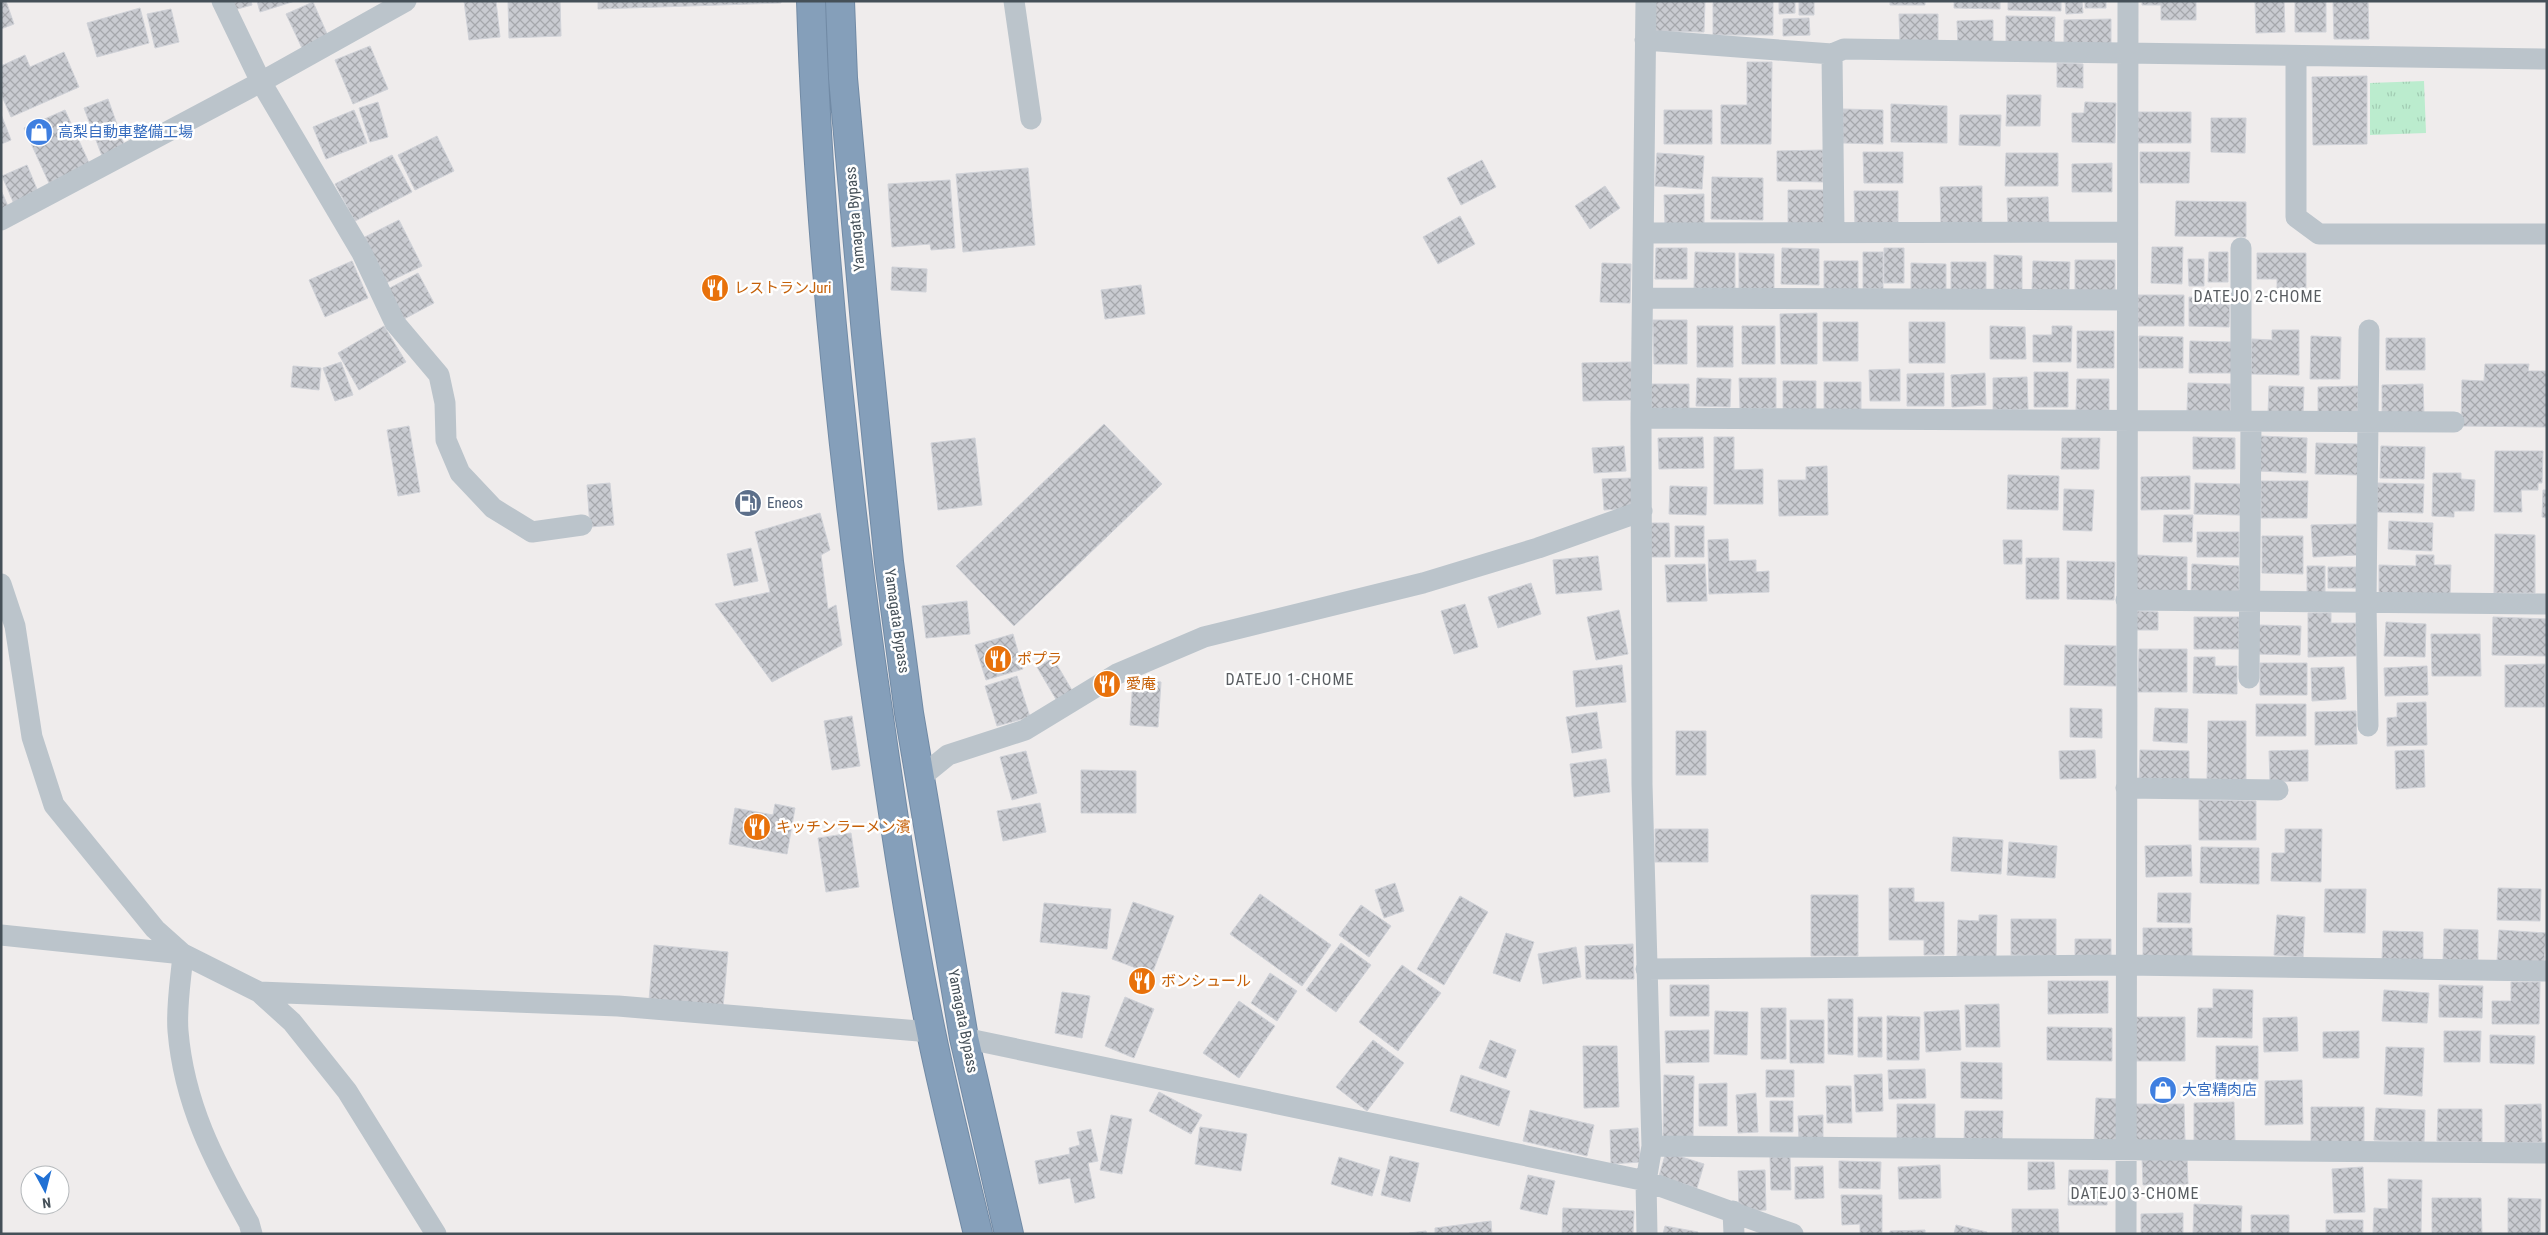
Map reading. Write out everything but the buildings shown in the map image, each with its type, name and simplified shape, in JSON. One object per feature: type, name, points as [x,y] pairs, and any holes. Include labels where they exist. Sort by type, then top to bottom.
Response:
[{"type":"highway","name":"Yamagata Bypass","points":[[811,1],[814,106],[835,357],[856,546],[896,838],[932,1032],[978,1234]]},
{"type":"highway","name":"Yamagata Bypass","points":[[840,1],[842,78],[889,562],[909,713],[964,1038],[1009,1234]]},
{"type":"street","points":[[222,1],[261,82],[362,253],[395,323],[439,375],[445,403],[446,440],[460,474],[493,508],[532,532],[582,525]]},
{"type":"street","points":[[1,220],[261,82],[406,1]]},
{"type":"street","points":[[1014,1],[1031,118]]},
{"type":"street","points":[[1646,1],[1641,418],[1642,784],[1652,1146],[1646,1181],[1647,1234]]},
{"type":"street","points":[[2126,1234],[2128,1]]},
{"type":"street","points":[[1646,40],[1832,54],[1844,49],[2547,59]]},
{"type":"street","points":[[1832,54],[1834,232]]},
{"type":"street","points":[[2296,56],[2296,217],[2319,234],[2547,234]]},
{"type":"street","points":[[1644,233],[2127,232]]},
{"type":"street","points":[[2241,248],[2246,421],[2249,678]]},
{"type":"street","points":[[1643,298],[2127,300]]},
{"type":"street","points":[[2368,726],[2366,603],[2369,330]]},
{"type":"street","points":[[1641,418],[2454,422]]},
{"type":"street","points":[[921,777],[948,755],[1026,730],[1117,674],[1204,637],[1423,582],[1538,548],[1642,511]]},
{"type":"street","points":[[1,584],[15,626],[32,737],[54,805],[155,928],[183,954],[259,992],[292,1022],[347,1091],[436,1234]]},
{"type":"street","points":[[2126,600],[2547,604]]},
{"type":"street","points":[[2126,788],[2278,790]]},
{"type":"street","points":[[1,935],[183,954]]},
{"type":"street","points":[[183,954],[178,1030],[191,1100],[212,1156],[252,1234]]},
{"type":"street","points":[[1646,970],[2125,965],[2547,971]]},
{"type":"street","points":[[259,992],[618,1006],[932,1032]]},
{"type":"street","points":[[964,1038],[1646,1181],[1793,1234]]},
{"type":"street","points":[[1652,1146],[2547,1153]]},
{"type":"street","points":[[1733,1211],[1734,1234]]},
{"type":"green space","points":[[2424,81],[2426,133],[2370,135],[2370,83]]},
{"type":"place","name":"高梨自動車整備工場","points":[[39,132]]},
{"type":"place","name":"レストランJuri","points":[[715,288]]},
{"type":"place","name":"Eneos","points":[[748,503]]},
{"type":"place","name":"ポプラ","points":[[998,659]]},
{"type":"place","name":"愛庵","points":[[1107,684]]},
{"type":"place","name":"キッチンラーメン濱","points":[[757,827]]},
{"type":"place","name":"ボンシュール","points":[[1142,981]]},
{"type":"place","name":"大宮精肉店","points":[[2163,1090]]},
{"type":"district","name":"DATEJO 2-CHOME","points":[[2258,296]]},
{"type":"district","name":"DATEJO 1-CHOME","points":[[1290,679]]},
{"type":"district","name":"DATEJO 3-CHOME","points":[[2135,1193]]}]
